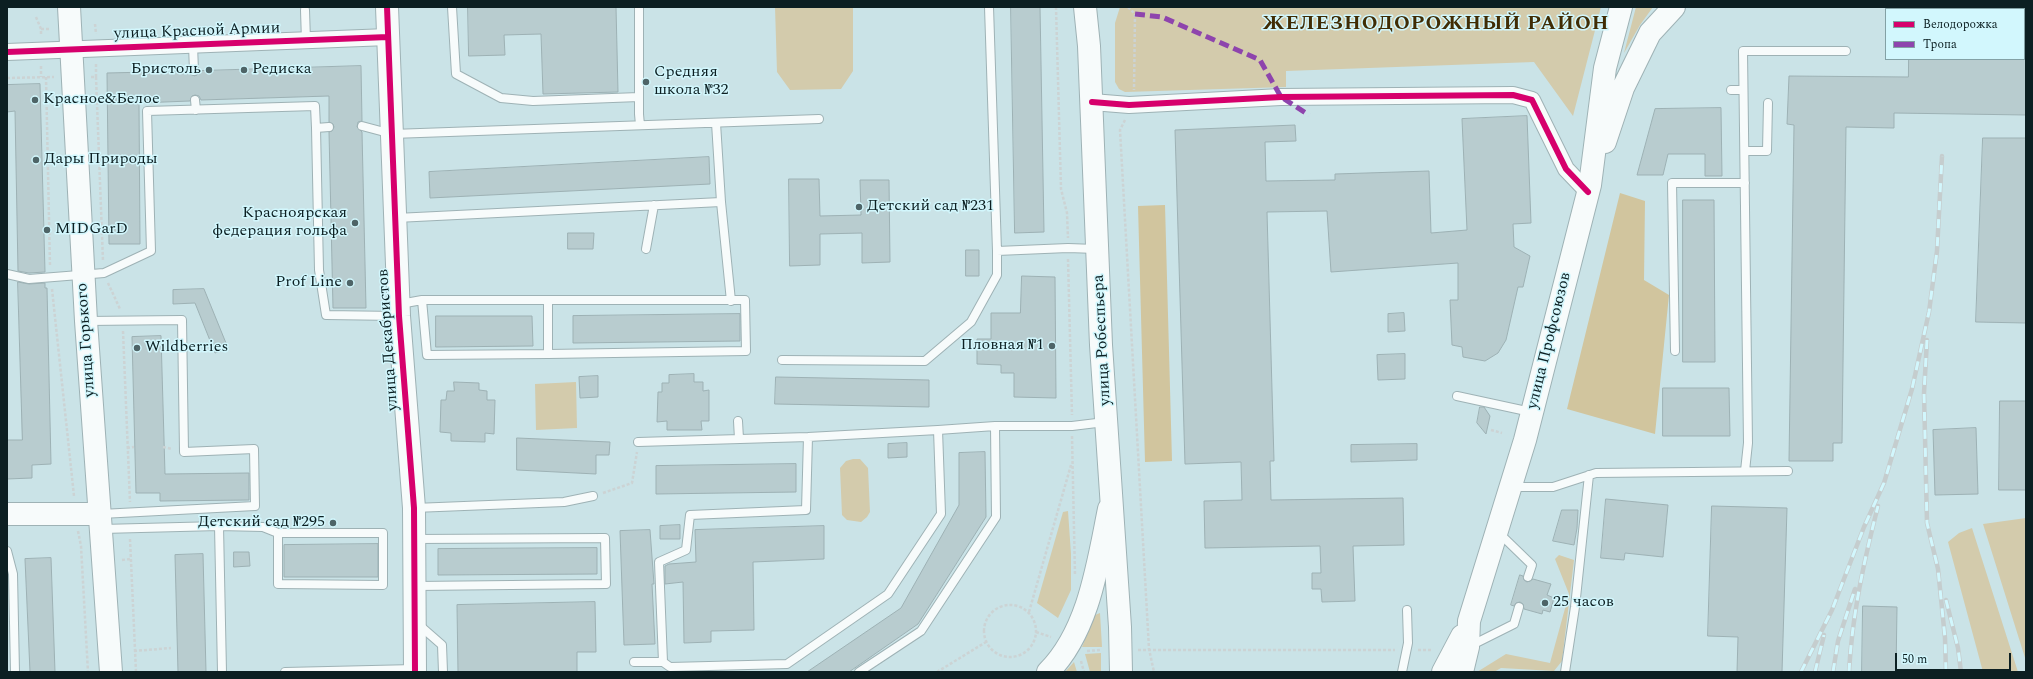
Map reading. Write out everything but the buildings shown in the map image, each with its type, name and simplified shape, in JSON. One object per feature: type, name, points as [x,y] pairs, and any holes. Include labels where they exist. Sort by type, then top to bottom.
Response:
[{"type":"main road","name":"улица Горького","points":[[68,7],[93,274],[86,321],[111,672]]},
{"type":"main road","name":"улица Декабристов","points":[[387,7],[399,310],[414,508],[415,670]]},
{"type":"main road","name":"улица Робеспьера","points":[[1086,7],[1092,102],[1101,345],[1120,627],[1121,672]]},
{"type":"main road","points":[[1089,46],[1098,7]]},
{"type":"main road","name":"улица Профсоюзов","points":[[1462,672],[1468,647],[1469,622],[1532,412],[1589,189],[1605,68],[1621,7]]},
{"type":"main road","points":[[1589,189],[1623,88],[1650,33],[1674,7]]},
{"type":"main road","points":[[1048,672],[1069,647],[1088,599],[1095,576],[1111,498]]},
{"type":"main road","points":[[7,514],[100,522]]},
{"type":"main road","points":[[1443,672],[1469,622]]},
{"type":"street","name":"улица Красной Армии","points":[[7,52],[388,37]]},
{"type":"street","points":[[1092,102],[1134,104],[1281,97],[1513,95],[1532,100],[1566,169],[1589,189]]},
{"type":"lane","points":[[452,7],[456,74],[501,98],[533,101],[639,97]]},
{"type":"lane","points":[[639,7],[640,125]]},
{"type":"lane","points":[[782,360],[925,361],[971,322],[997,275],[989,7]]},
{"type":"lane","points":[[305,10],[306,41]]},
{"type":"lane","points":[[193,45],[194,71]]},
{"type":"lane","points":[[1745,471],[1748,443],[1743,51],[1846,51]]},
{"type":"lane","points":[[1731,90],[1743,90]]},
{"type":"lane","points":[[195,100],[196,110]]},
{"type":"lane","points":[[1744,151],[1767,151],[1768,103]]},
{"type":"lane","points":[[7,274],[29,278],[93,274],[151,251],[147,111],[315,106],[318,270],[326,315],[399,310],[422,300],[745,300],[746,351],[427,355],[422,300]]},
{"type":"lane","points":[[362,126],[392,134],[818,119]]},
{"type":"lane","points":[[716,123],[721,202],[731,301]]},
{"type":"lane","points":[[316,128],[329,127]]},
{"type":"lane","points":[[1675,351],[1672,183],[1745,183]]},
{"type":"lane","points":[[396,218],[721,202]]},
{"type":"lane","points":[[646,249],[654,206]]},
{"type":"lane","points":[[997,251],[1068,248],[1098,250]]},
{"type":"lane","points":[[548,301],[548,354]]},
{"type":"lane","points":[[86,321],[182,320],[184,452],[254,449],[255,506],[138,510],[100,522]]},
{"type":"lane","points":[[1457,396],[1532,412]]},
{"type":"lane","points":[[738,421],[739,440]]},
{"type":"lane","points":[[638,442],[808,437],[995,426],[1072,426],[1107,421]]},
{"type":"lane","points":[[859,672],[921,631],[996,516],[995,426]]},
{"type":"lane","points":[[634,662],[668,667],[787,664],[888,594],[941,514],[938,430]]},
{"type":"lane","points":[[668,667],[659,562],[686,550],[690,514],[806,510],[808,437]]},
{"type":"lane","points":[[1510,487],[1553,487],[1596,473],[1788,471]]},
{"type":"lane","points":[[1565,672],[1575,607],[1589,476]]},
{"type":"lane","points":[[414,508],[564,502],[593,496]]},
{"type":"lane","points":[[100,522],[131,528],[219,526],[263,527],[278,533],[383,533],[382,585],[278,584],[278,533]]},
{"type":"lane","points":[[219,526],[222,672]]},
{"type":"lane","points":[[1497,532],[1532,565],[1528,577]]},
{"type":"lane","points":[[415,540],[605,538],[606,584],[415,586]]},
{"type":"lane","points":[[7,551],[13,574],[15,672]]},
{"type":"lane","points":[[1468,647],[1514,624],[1520,607]]},
{"type":"lane","points":[[1402,672],[1407,650],[1407,610]]},
{"type":"lane","points":[[415,622],[442,645],[443,672]]},
{"type":"lane","points":[[285,672],[415,670]]},
{"type":"path","points":[[1056,7],[1061,189],[1068,213],[1075,583]]},
{"type":"path","points":[[1128,7],[1135,14],[1134,104],[1120,130],[1149,649],[1154,672]]},
{"type":"path","points":[[36,17],[41,29],[49,29]]},
{"type":"path","points":[[96,60],[93,274],[122,312],[130,512]]},
{"type":"path","points":[[41,63],[41,77]]},
{"type":"path","points":[[46,77],[46,85]]},
{"type":"path","points":[[7,78],[55,77]]},
{"type":"path","points":[[89,77],[96,77]]},
{"type":"path","points":[[1491,430],[1502,433]]},
{"type":"path","points":[[593,496],[632,484],[638,442]]},
{"type":"path","points":[[127,448],[134,448]]},
{"type":"path","points":[[1029,612],[1072,462]]},
{"type":"path","points":[[131,528],[130,559],[136,672]]},
{"type":"path","points":[[122,560],[130,559]]},
{"type":"path","points":[[82,562],[88,672]]},
{"type":"path","points":[[1008,605],[1016,606],[1029,612],[1035,623],[1036,632],[1034,641],[1029,649],[1022,654],[1013,657],[1004,657],[996,654],[986,642],[983,632],[984,624],[993,611],[1008,605]]},
{"type":"path","points":[[1036,632],[1051,637],[1055,630]]},
{"type":"path","points":[[937,672],[986,642]]},
{"type":"path","points":[[134,651],[171,648]]},
{"type":"path","points":[[1138,650],[1434,650]]},
{"type":"shaded area","points":[[775,7],[853,7],[853,71],[841,89],[790,90],[777,72]]},
{"type":"shaded area","points":[[1120,7],[1601,7],[1573,116],[1534,62],[1286,71],[1286,87],[1125,92],[1119,89],[1115,82],[1115,23]]},
{"type":"shaded area","points":[[1636,7],[1653,7],[1640,25],[1624,53]]},
{"type":"shaded area","points":[[1620,193],[1645,201],[1644,280],[1669,295],[1655,434],[1567,409]]},
{"type":"shaded area","points":[[1165,205],[1172,461],[1145,462],[1138,206]]},
{"type":"shaded area","points":[[576,382],[577,428],[536,430],[535,384]]},
{"type":"shaded area","points":[[860,459],[868,468],[870,512],[861,522],[847,520],[842,515],[840,468],[846,461]]},
{"type":"shaded area","points":[[1068,511],[1071,554],[1071,590],[1058,618],[1037,603],[1063,512]]},
{"type":"shaded area","points":[[2026,518],[2026,661],[1983,524]]},
{"type":"shaded area","points":[[1972,528],[2018,672],[1983,672],[1948,542],[1959,533]]},
{"type":"shaded area","points":[[1559,555],[1574,560],[1562,661],[1554,671],[1501,668],[1494,672],[1477,672],[1506,654],[1550,663],[1569,594],[1555,559]]},
{"type":"shaded area","points":[[1100,613],[1102,647],[1082,647],[1095,615]]},
{"type":"shaded area","points":[[1101,653],[1101,672],[1090,672],[1085,654]]},
{"type":"shaded area","points":[[1074,662],[1077,672],[1065,672]]},
{"type":"railway","points":[[1801,672],[1832,610],[1864,527],[1884,483],[1912,389],[1929,312],[1937,251],[1942,156]]},
{"type":"railway","points":[[1927,340],[1924,393],[1927,523],[1938,569],[1945,638],[1946,672]]},
{"type":"railway","points":[[1849,672],[1859,588],[1878,506]]},
{"type":"railway","points":[[1833,672],[1838,641],[1855,589]]},
{"type":"railway","points":[[1946,600],[1958,648],[1961,672]]},
{"type":"railway","points":[[1815,672],[1824,635]]},
{"type":"marked path","points":[[1135,14],[1162,17],[1260,60],[1281,97],[1309,115]]},
{"type":"cycle path","points":[[387,7],[399,316],[414,508],[415,672]]},
{"type":"cycle path","points":[[7,52],[388,37]]},
{"type":"cycle path","points":[[1092,102],[1129,105],[1281,97],[1513,95],[1532,100],[1566,169],[1588,192]]},
{"type":"place","name":"Бристоль","points":[[209,70]]},
{"type":"place","name":"Редиска","points":[[244,70]]},
{"type":"place","name":"Средняя школа №32","points":[[646,82]]},
{"type":"place","name":"Красное&Белое","points":[[35,100]]},
{"type":"place","name":"Дары Природы","points":[[36,160]]},
{"type":"place","name":"Детский сад №231","points":[[859,207]]},
{"type":"place","name":"Красноярская федерация гольфа","points":[[355,223]]},
{"type":"place","name":"MIDGarD","points":[[47,230]]},
{"type":"place","name":"Prof Line","points":[[350,283]]},
{"type":"place","name":"Пловная №1","points":[[1052,346]]},
{"type":"place","name":"Wildberries","points":[[137,348]]},
{"type":"place","name":"Детский сад №295","points":[[333,523]]},
{"type":"place","name":"25 часов","points":[[1545,603]]},
{"type":"district","name":"ЖЕЛЕЗНОДОРОЖНЫЙ РАЙОН","points":[[1436,25]]}]
